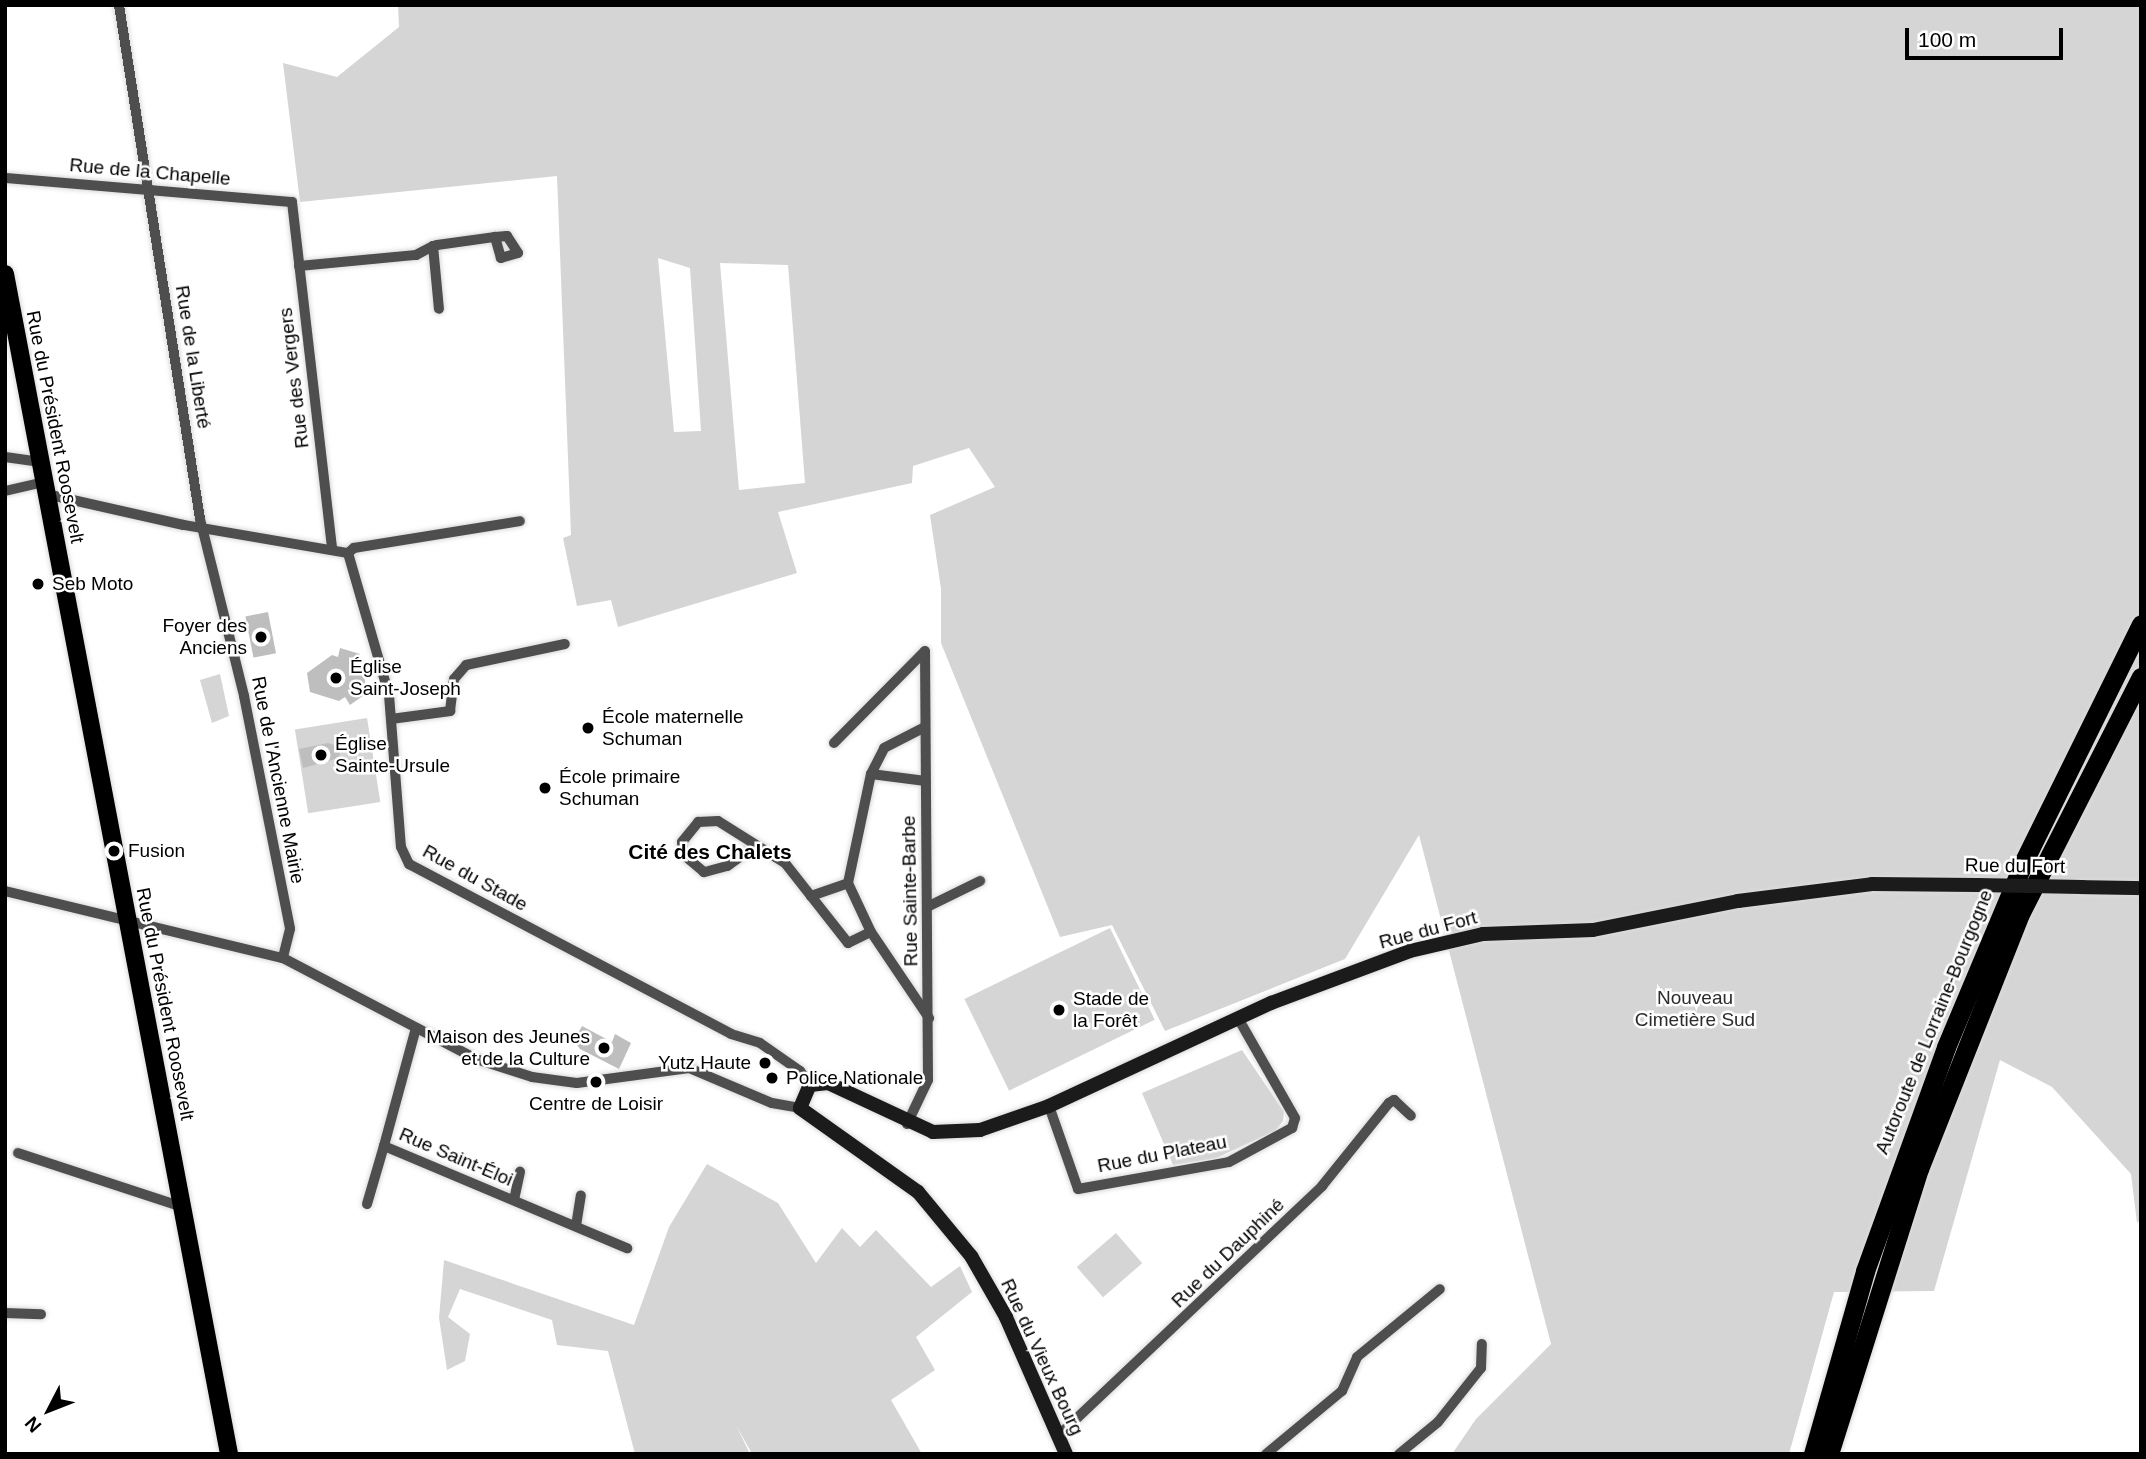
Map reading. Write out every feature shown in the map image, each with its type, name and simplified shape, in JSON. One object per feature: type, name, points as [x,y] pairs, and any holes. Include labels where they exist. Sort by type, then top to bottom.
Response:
[{"type":"highway","name":"Autoroute de Lorraine-Bourgogne","points":[[1813,1454],[1865,1271],[1946,1046],[2024,861],[2141,624]]},
{"type":"highway","name":"Autoroute de Lorraine-Bourgogne","points":[[1829,1454],[1919,1169],[2014,927],[2141,677]]},
{"type":"main road","name":"Rue du Président Roosevelt","points":[[5,274],[12,343],[40,462],[229,1454]]},
{"type":"street","name":"Rue de la Liberté","points":[[119,5],[204,529]]},
{"type":"street","name":"Rue de la Chapelle","points":[[5,178],[292,202]]},
{"type":"street","name":"Rue des Vergers","points":[[292,202],[332,550]]},
{"type":"street","points":[[299,266],[416,255],[433,246],[495,237]]},
{"type":"street","points":[[433,246],[439,309]]},
{"type":"street","points":[[5,457],[40,462]]},
{"type":"street","points":[[5,491],[45,488],[204,529],[348,553],[354,548],[520,521]]},
{"type":"street","name":"Rue de l'Ancienne Mairie","points":[[204,529],[270,823],[289,929],[283,958]]},
{"type":"street","name":"Rue du Stade","points":[[348,553],[391,719],[401,847],[409,864],[730,1034],[760,1043],[810,1085]]},
{"type":"street","points":[[391,719],[450,711],[454,679],[466,665],[565,644]]},
{"type":"street","name":"Rue Sainte-Barbe","points":[[834,743],[925,651],[929,1018],[925,1093],[907,1124]]},
{"type":"street","points":[[925,727],[884,748],[871,774],[848,883],[871,932],[929,1018]]},
{"type":"street","points":[[871,774],[926,780]]},
{"type":"street","points":[[755,846],[727,866],[704,872],[684,855],[682,842],[687,830],[708,818],[785,863],[848,943],[871,932]]},
{"type":"street","points":[[929,906],[980,881]]},
{"type":"street","points":[[811,896],[848,883]]},
{"type":"street","name":"Rue du Fort","points":[[810,1085],[828,1083],[907,1124],[933,1132],[964,1132],[998,1127],[1238,1018],[1410,951],[1483,934],[1593,930],[1738,901],[1872,884],[2141,888]]},
{"type":"street","points":[[5,891],[283,958],[476,1059],[554,1082],[689,1068],[772,1103],[800,1108],[810,1085]]},
{"type":"street","name":"Rue du Plateau","points":[[1049,1106],[1079,1189],[1229,1162],[1292,1128],[1294,1118],[1238,1018]]},
{"type":"street","name":"Rue Saint-Éloi","points":[[367,1204],[416,1028]]},
{"type":"street","name":"Rue du Dauphiné","points":[[1058,1436],[1322,1186],[1389,1103],[1394,1100],[1411,1116]]},
{"type":"street","name":"Rue du Vieux Bourg","points":[[800,1108],[888,1167],[956,1236],[1006,1317],[1065,1453]]},
{"type":"street","name":"Rue Saint-Éloi","points":[[384,1146],[627,1248]]},
{"type":"street","points":[[18,1153],[182,1207]]},
{"type":"street","name":"Rue Saint-Éloi","points":[[514,1200],[520,1172]]},
{"type":"street","points":[[576,1226],[581,1195]]},
{"type":"street","points":[[1266,1454],[1342,1391],[1357,1356],[1440,1289]]},
{"type":"street","points":[[5,1313],[41,1314]]},
{"type":"street","points":[[1399,1454],[1438,1422],[1481,1368],[1482,1345]]},
{"type":"green space","name":"Nouveau Cimetière Sud","points":[[398,5],[2141,5],[2141,1219],[2137,1223],[2131,1174],[2052,1087],[2000,1060],[1934,1291],[1834,1292],[1789,1454],[1452,1454],[1476,1419],[1551,1344],[1419,835],[1345,959],[1165,1031],[1112,925],[1060,937],[941,643],[941,589],[930,515],[995,487],[969,448],[913,466],[912,483],[778,512],[797,573],[618,627],[611,600],[577,606],[563,538],[571,535],[557,176],[300,202],[283,63],[337,77],[399,27]],"holes":[[[658,258],[690,268],[701,431],[674,432]],[[720,263],[788,265],[805,483],[739,490]]]},
{"type":"green space","points":[[220,674],[229,716],[212,723],[200,680]]},
{"type":"green space","points":[[367,718],[380,802],[308,813],[295,729]]},
{"type":"green space","name":"Stade de la Forêt","points":[[1110,928],[1155,1020],[1009,1091],[964,999]]},
{"type":"green space","points":[[1242,1050],[1284,1112],[1283,1121],[1275,1131],[1216,1158],[1173,1165],[1142,1093]]},
{"type":"green space","points":[[707,1164],[778,1203],[816,1263],[842,1228],[860,1247],[876,1230],[931,1287],[960,1266],[972,1292],[916,1337],[935,1370],[891,1400],[922,1454],[752,1454],[736,1425],[750,1454],[635,1454],[608,1351],[557,1345],[552,1320],[460,1289],[448,1317],[470,1334],[465,1361],[447,1370],[439,1318],[444,1260],[634,1325],[669,1227]]},
{"type":"green space","points":[[1116,1233],[1142,1263],[1103,1297],[1077,1267]]},
{"type":"building","name":"Foyer des Anciens","points":[[268,612],[276,653],[253,658],[245,616]]},
{"type":"building","name":"Église Saint-Joseph","points":[[340,648],[360,654],[367,693],[350,705],[345,697],[339,701],[310,692],[307,673],[332,655],[338,657]]},
{"type":"building","name":"Église Sainte-Ursule","points":[[328,743],[341,747],[339,758],[303,768],[299,749]]},
{"type":"building","name":"Maison des Jeunes et de la Culture","points":[[582,1026],[612,1042],[615,1034],[631,1043],[619,1069],[580,1049],[574,1041]]},
{"type":"place","name":"Seb Moto","points":[[38,584]]},
{"type":"place","name":"Foyer des Anciens","points":[[261,637]]},
{"type":"place","name":"Église Saint-Joseph","points":[[336,678]]},
{"type":"place","name":"École maternelle Schuman","points":[[588,728]]},
{"type":"place","name":"Église Sainte-Ursule","points":[[321,755]]},
{"type":"place","name":"École primaire Schuman","points":[[545,788]]},
{"type":"place","name":"Fusion","points":[[114,851]]},
{"type":"place","name":"Stade de la Forêt","points":[[1059,1010]]},
{"type":"place","name":"Maison des Jeunes et de la Culture","points":[[604,1048]]},
{"type":"place","name":"Yutz Haute","points":[[765,1063]]},
{"type":"place","name":"Police Nationale","points":[[772,1078]]},
{"type":"place","name":"Centre de Loisir","points":[[596,1082]]},
{"type":"district","name":"Cité des Chalets","points":[[710,852]]}]
